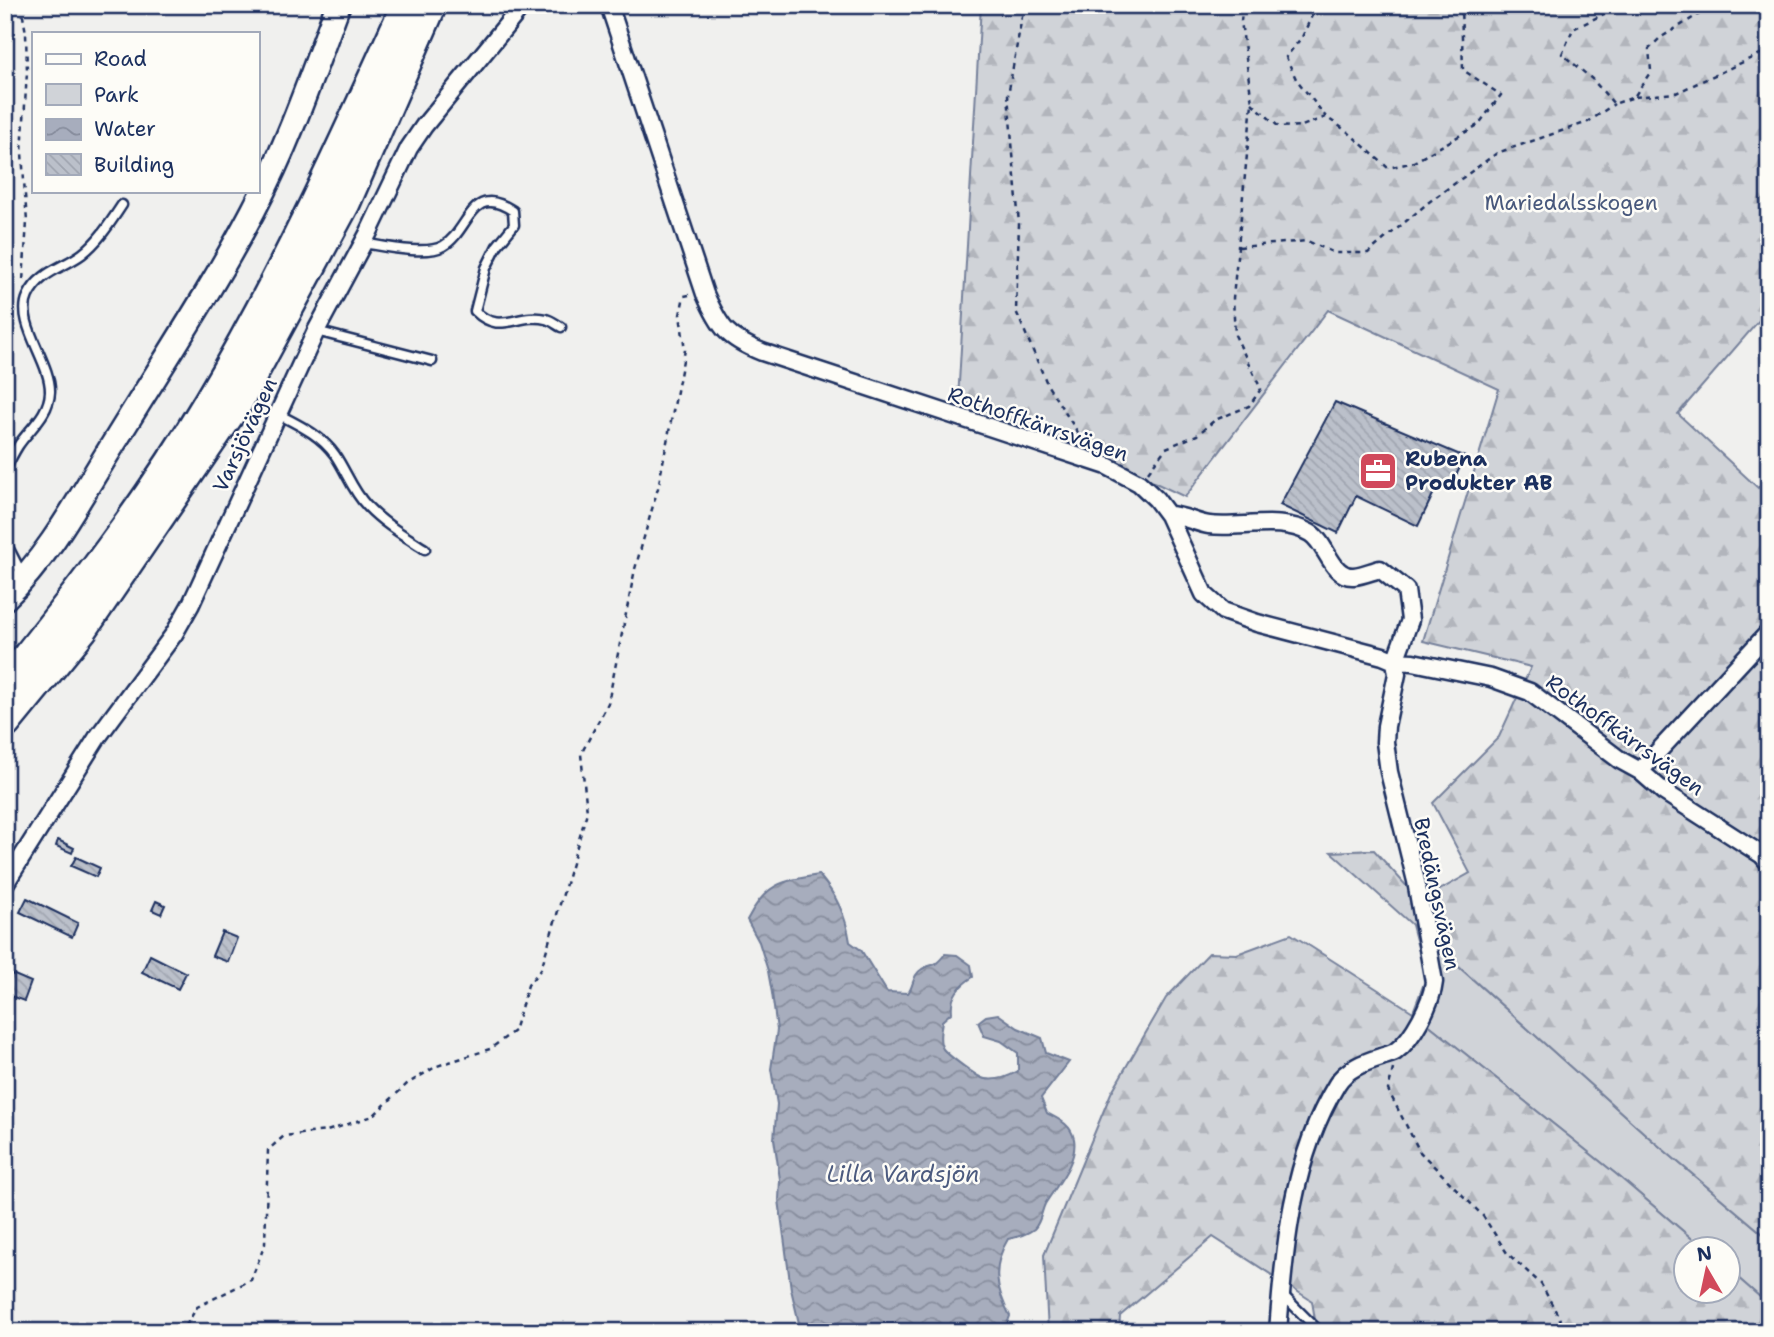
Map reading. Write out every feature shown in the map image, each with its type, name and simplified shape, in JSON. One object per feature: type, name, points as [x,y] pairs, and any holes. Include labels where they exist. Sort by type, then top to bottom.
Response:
[{"type":"highway","points":[[5,685],[86,583],[149,495],[208,405],[293,251],[334,168],[407,5]]},
{"type":"highway","points":[[5,723],[82,629],[237,402],[345,202],[431,5]]},
{"type":"street","points":[[5,598],[25,579],[45,553],[254,209],[292,127],[338,5]]},
{"type":"street","name":"Varsjövägen","points":[[5,884],[97,738],[180,624],[208,569],[316,331],[409,148],[523,5]]},
{"type":"street","name":"Rothoffkärrsvägen","points":[[609,5],[705,294],[721,327],[729,336],[743,345],[1107,466],[1139,483],[1168,514],[1204,594],[1223,611],[1395,661],[1413,662],[1491,678],[1530,692],[1620,760],[1640,771],[1664,792],[1743,842],[1769,863]]},
{"type":"street","name":"Bredängsvägen","points":[[1168,514],[1180,515],[1208,525],[1269,524],[1293,527],[1310,533],[1320,542],[1338,570],[1352,577],[1380,569],[1406,590],[1410,620],[1395,661],[1397,674],[1386,734],[1389,772],[1416,881],[1434,982],[1432,997],[1419,1022],[1396,1052]]},
{"type":"street","points":[[1640,771],[1769,632]]},
{"type":"street","points":[[1278,1332],[1287,1229],[1293,1197],[1315,1131],[1338,1082],[1350,1070],[1396,1052]]},
{"type":"lane","points":[[363,243],[429,251],[444,246],[470,211],[487,201],[501,203],[513,211],[514,225],[497,246],[486,268],[475,311],[485,320],[504,324],[529,318],[547,319],[561,327]]},
{"type":"lane","points":[[5,470],[19,445],[46,409],[50,392],[48,377],[24,308],[27,296],[37,281],[81,255],[101,237],[122,205]]},
{"type":"lane","points":[[316,331],[432,361]]},
{"type":"lane","points":[[278,414],[309,430],[323,441],[333,452],[367,506],[389,526],[425,549]]},
{"type":"lane","points":[[5,534],[7,545],[25,579]]},
{"type":"lane","points":[[1281,1293],[1320,1332]]},
{"type":"path","points":[[21,5],[26,33],[27,72],[22,153],[27,222],[23,286],[27,296]]},
{"type":"path","points":[[1024,5],[1008,95],[1019,224],[1016,311],[1048,386],[1086,444]]},
{"type":"path","points":[[1139,483],[1166,448],[1197,435],[1215,420],[1249,406],[1261,389],[1235,335],[1233,298],[1252,103],[1241,21],[1243,5]]},
{"type":"path","points":[[1317,5],[1302,37],[1286,57],[1296,79],[1326,117],[1348,132],[1388,168],[1414,162],[1478,125],[1501,94],[1463,70],[1461,5]]},
{"type":"path","points":[[1613,5],[1602,15],[1573,29],[1562,54],[1592,79],[1614,104]]},
{"type":"path","points":[[1634,97],[1651,71],[1649,49],[1660,38],[1714,5]]},
{"type":"path","points":[[1239,247],[1307,241],[1335,253],[1368,253],[1429,202],[1497,153],[1588,122],[1614,104],[1634,97],[1676,93],[1769,50]]},
{"type":"path","points":[[1252,103],[1279,127],[1302,126],[1326,117]]},
{"type":"path","points":[[178,1332],[187,1324],[197,1307],[251,1280],[265,1244],[268,1150],[284,1136],[327,1131],[373,1116],[407,1084],[437,1066],[490,1049],[514,1031],[528,985],[541,969],[587,812],[581,754],[608,703],[635,569],[657,488],[685,350],[680,315],[684,296],[705,294]]},
{"type":"path","points":[[1396,1052],[1388,1090],[1420,1152],[1483,1216],[1507,1253],[1541,1284],[1567,1332]]},
{"type":"green space","name":"Mariedalsskogen","points":[[981,5],[1769,5],[1769,309],[1678,414],[1758,488],[1769,472],[1769,1239],[1652,1140],[1331,852],[1374,850],[1420,901],[1470,873],[1433,803],[1499,737],[1531,667],[1423,641],[1499,389],[1328,310],[1185,497],[1080,447],[958,400]]},
{"type":"green space","points":[[1412,925],[1652,1140],[1769,1239],[1769,1305],[1742,1281],[1742,1236],[1689,1236],[1616,1174],[1413,1012],[1426,978]]},
{"type":"green space","points":[[1291,934],[1413,1012],[1616,1174],[1689,1236],[1672,1236],[1672,1306],[1742,1306],[1742,1281],[1769,1305],[1769,1332],[1317,1332],[1312,1301],[1213,1237],[1120,1316],[1119,1332],[1048,1332],[1044,1255],[1111,1093],[1166,998],[1209,953],[1237,954]]},
{"type":"water","name":"Lilla Vardsjön","points":[[819,875],[839,906],[850,942],[861,950],[887,992],[908,993],[919,971],[936,963],[945,954],[957,955],[971,965],[973,977],[957,992],[952,1012],[942,1021],[940,1035],[943,1049],[963,1066],[981,1078],[989,1079],[1002,1078],[1018,1071],[1018,1053],[1001,1041],[984,1036],[978,1022],[986,1016],[998,1014],[1018,1028],[1042,1038],[1046,1053],[1069,1062],[1041,1098],[1047,1113],[1070,1129],[1074,1139],[1073,1156],[1034,1229],[1008,1239],[999,1259],[997,1278],[1001,1297],[1010,1316],[1004,1332],[801,1332],[791,1289],[774,1139],[777,1104],[771,1069],[777,1030],[768,971],[759,942],[747,920],[761,898],[776,886],[794,879]]},
{"type":"building","name":"Rubena Produkter AB","points":[[1335,402],[1465,457],[1449,490],[1438,484],[1418,526],[1356,496],[1338,533],[1280,505]]},
{"type":"building","points":[[58,840],[74,848],[72,853],[56,846]]},
{"type":"building","points":[[76,857],[100,868],[96,877],[71,866]]},
{"type":"building","points":[[27,898],[78,923],[72,937],[20,912]]},
{"type":"building","points":[[156,901],[165,905],[161,914],[152,910]]},
{"type":"building","points":[[222,932],[237,938],[228,962],[212,956]]},
{"type":"building","points":[[150,955],[186,973],[178,989],[142,972]]},
{"type":"building","points":[[12,974],[31,982],[24,1001],[5,994]]},
{"type":"place","name":"Rubena Produkter AB","points":[[1378,471]]}]
